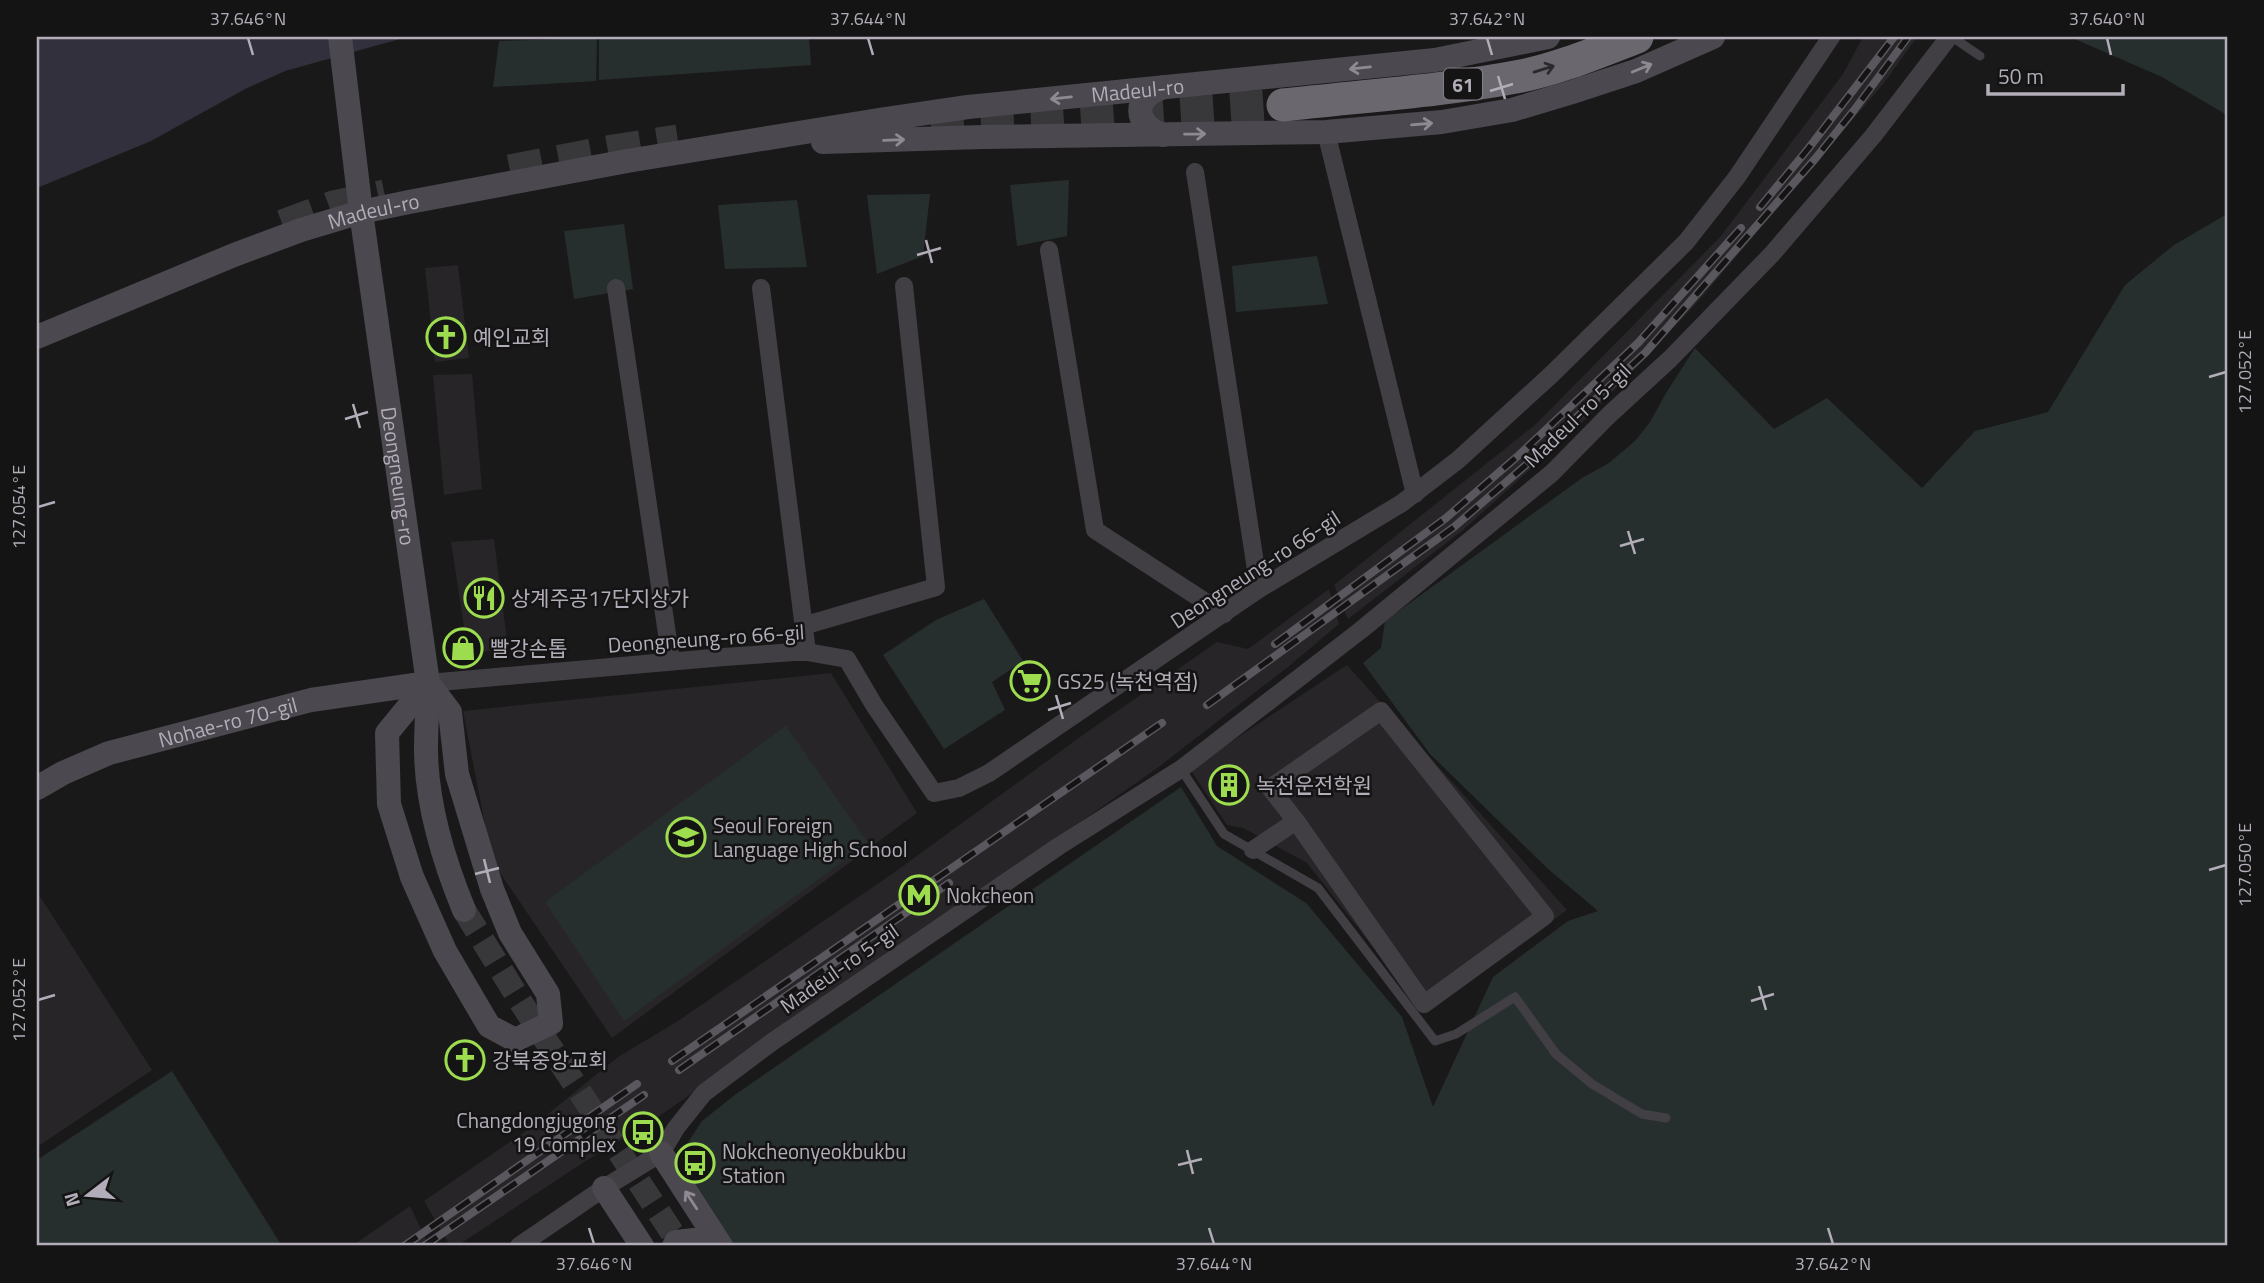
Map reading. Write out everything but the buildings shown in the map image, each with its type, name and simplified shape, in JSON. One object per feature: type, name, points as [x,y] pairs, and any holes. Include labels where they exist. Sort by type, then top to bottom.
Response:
[{"type":"highway","name":"61","points":[[1283,105],[1523,75],[1584,57],[1637,37]]},
{"type":"main road","name":"Deongneung-ro","points":[[340,37],[361,212],[428,683],[426,751],[433,813],[445,863],[464,910]]},
{"type":"main road","name":"Madeul-ro","points":[[37,337],[234,254],[361,212],[627,161],[968,107],[1435,60],[1548,37]]},
{"type":"main road","name":"Madeul-ro","points":[[728,145],[982,137],[1326,132],[1442,122],[1512,110],[1636,71],[1713,37]]},
{"type":"main road","points":[[1163,135],[1147,127],[1142,120],[1140,106],[1150,92],[1168,86]]},
{"type":"main road","points":[[428,683],[450,712],[457,774],[492,889],[510,933],[548,994],[551,1023],[515,1040],[489,1026],[445,951],[412,877],[389,804],[387,733],[428,683]]},
{"type":"main road","name":"Nohae-ro 70-gil","points":[[37,788],[62,773],[109,753],[311,700],[428,683]]},
{"type":"main road","points":[[661,1153],[721,1246]]},
{"type":"main road","points":[[604,1188],[642,1246]]},
{"type":"main road","points":[[674,1246],[676,1242],[694,1240],[715,1246]]},
{"type":"street","name":"Deongneung-ro 66-gil","points":[[428,683],[671,661],[807,652],[847,659],[874,705],[934,793],[958,788],[989,773],[1259,589],[1415,494],[1458,460],[1552,374],[1686,242],[1737,177],[1831,37]]},
{"type":"street","name":"Madeul-ro 5-gil","points":[[661,1153],[676,1128],[704,1093],[772,1042],[1059,846],[1181,769],[1371,622],[1552,473],[1609,415],[1670,359],[1772,254],[1873,136],[1951,37]]},
{"type":"street","points":[[1326,132],[1415,494]]},
{"type":"street","points":[[1195,172],[1259,589]]},
{"type":"street","points":[[1049,250],[1095,530],[1224,614]]},
{"type":"street","points":[[803,626],[936,587],[904,286]]},
{"type":"street","points":[[616,288],[671,661]]},
{"type":"street","points":[[761,288],[807,652]]},
{"type":"street","points":[[1381,711],[1545,916],[1424,1004],[1296,821],[1270,788],[1381,711]]},
{"type":"street","points":[[1253,850],[1296,821]]},
{"type":"street","points":[[519,1246],[661,1153]]},
{"type":"lane","points":[[1951,37],[1980,56]]},
{"type":"lane","points":[[1181,769],[1224,834],[1318,888],[1435,1041],[1457,1034],[1515,997],[1556,1054],[1592,1084],[1642,1115],[1666,1118]]},
{"type":"shaded area","points":[[37,37],[407,37],[285,71],[245,89],[151,141],[37,188]]},
{"type":"shaded area","points":[[809,37],[811,65],[599,80],[599,38]]},
{"type":"shaded area","points":[[1863,37],[1917,37],[1884,83],[1695,305],[1589,416],[1463,530],[1348,619],[1334,585],[1536,424],[1721,236],[1843,74]]},
{"type":"shaded area","points":[[2070,37],[2227,37],[2227,115],[2162,77]]},
{"type":"shaded area","points":[[597,38],[596,81],[493,87],[499,41]]},
{"type":"shaded area","points":[[1069,180],[1067,236],[1017,246],[1010,185]]},
{"type":"shaded area","points":[[930,194],[923,256],[877,274],[867,195]]},
{"type":"shaded area","points":[[797,200],[807,267],[725,269],[718,205]]},
{"type":"shaded area","points":[[2227,214],[2227,1246],[733,1246],[677,1159],[702,1121],[736,1094],[1181,787],[1217,846],[1306,903],[1402,1017],[1433,1107],[1493,977],[1568,921],[1598,911],[1547,868],[1430,754],[1363,663],[1381,648],[1385,621],[1582,478],[1609,463],[1635,441],[1650,422],[1695,348],[1774,429],[1827,398],[1922,488],[1975,431],[2048,412],[2125,285],[2174,245]]},
{"type":"shaded area","points":[[624,224],[633,289],[574,299],[564,231]]},
{"type":"shaded area","points":[[1317,256],[1328,304],[1236,312],[1232,266]]},
{"type":"shaded area","points":[[458,265],[469,358],[435,362],[425,268]]},
{"type":"shaded area","points":[[472,374],[482,489],[444,495],[433,375]]},
{"type":"shaded area","points":[[494,539],[508,648],[468,654],[451,542]]},
{"type":"shaded area","points":[[1329,589],[1339,624],[1156,769],[648,1124],[584,1162],[457,1246],[450,1246],[424,1201],[533,1126],[618,1057],[678,1021],[892,874],[1087,732],[1217,642],[1248,649]]},
{"type":"shaded area","points":[[984,599],[1023,661],[992,682],[1005,710],[944,749],[883,655],[936,620]]},
{"type":"shaded area","points":[[1347,665],[1567,910],[1426,1014],[1307,863],[1243,828],[1227,825],[1190,769]]},
{"type":"shaded area","name":"Seoul Foreign Language High School","points":[[831,673],[917,813],[612,1038],[492,861],[463,711]]},
{"type":"shaded area","points":[[786,726],[868,843],[624,1021],[545,902]]},
{"type":"shaded area","points":[[37,892],[152,1070],[37,1147]]},
{"type":"shaded area","points":[[172,1071],[282,1246],[37,1246],[37,1160]]},
{"type":"shaded area","points":[[410,1206],[429,1246],[352,1246]]},
{"type":"tunnel","points":[[881,127],[1048,121],[1283,105]]},
{"type":"tunnel","points":[[510,171],[678,141]]},
{"type":"tunnel","points":[[283,226],[334,207],[385,196]]},
{"type":"tunnel","points":[[464,910],[522,1004],[681,1246]]},
{"type":"railway","points":[[1760,207],[1894,37]]},
{"type":"railway","points":[[1207,705],[1454,527],[1527,464],[1646,352],[1815,159],[1908,37]]},
{"type":"railway","points":[[1275,644],[1446,518],[1519,455],[1638,343],[1741,228]]},
{"type":"railway","points":[[672,1061],[1162,723]]},
{"type":"railway","points":[[679,1070],[949,883]]},
{"type":"railway","points":[[404,1246],[637,1084]]},
{"type":"railway","points":[[424,1246],[644,1095]]},
{"type":"place","name":"예인교회","points":[[446,337]]},
{"type":"place","name":"상계주공17단지상가","points":[[484,598]]},
{"type":"place","name":"빨강손톱","points":[[463,648]]},
{"type":"place","name":"GS25 (녹천역점)","points":[[1030,681]]},
{"type":"place","name":"녹천운전학원","points":[[1229,785]]},
{"type":"place","name":"Seoul Foreign Language High School","points":[[686,837]]},
{"type":"place","name":"Nokcheon","points":[[919,895]]},
{"type":"place","name":"강북중앙교회","points":[[465,1060]]},
{"type":"place","name":"Changdongjugong 19 Complex","points":[[643,1132]]},
{"type":"place","name":"Nokcheonyeokbukbu Station","points":[[695,1163]]}]
